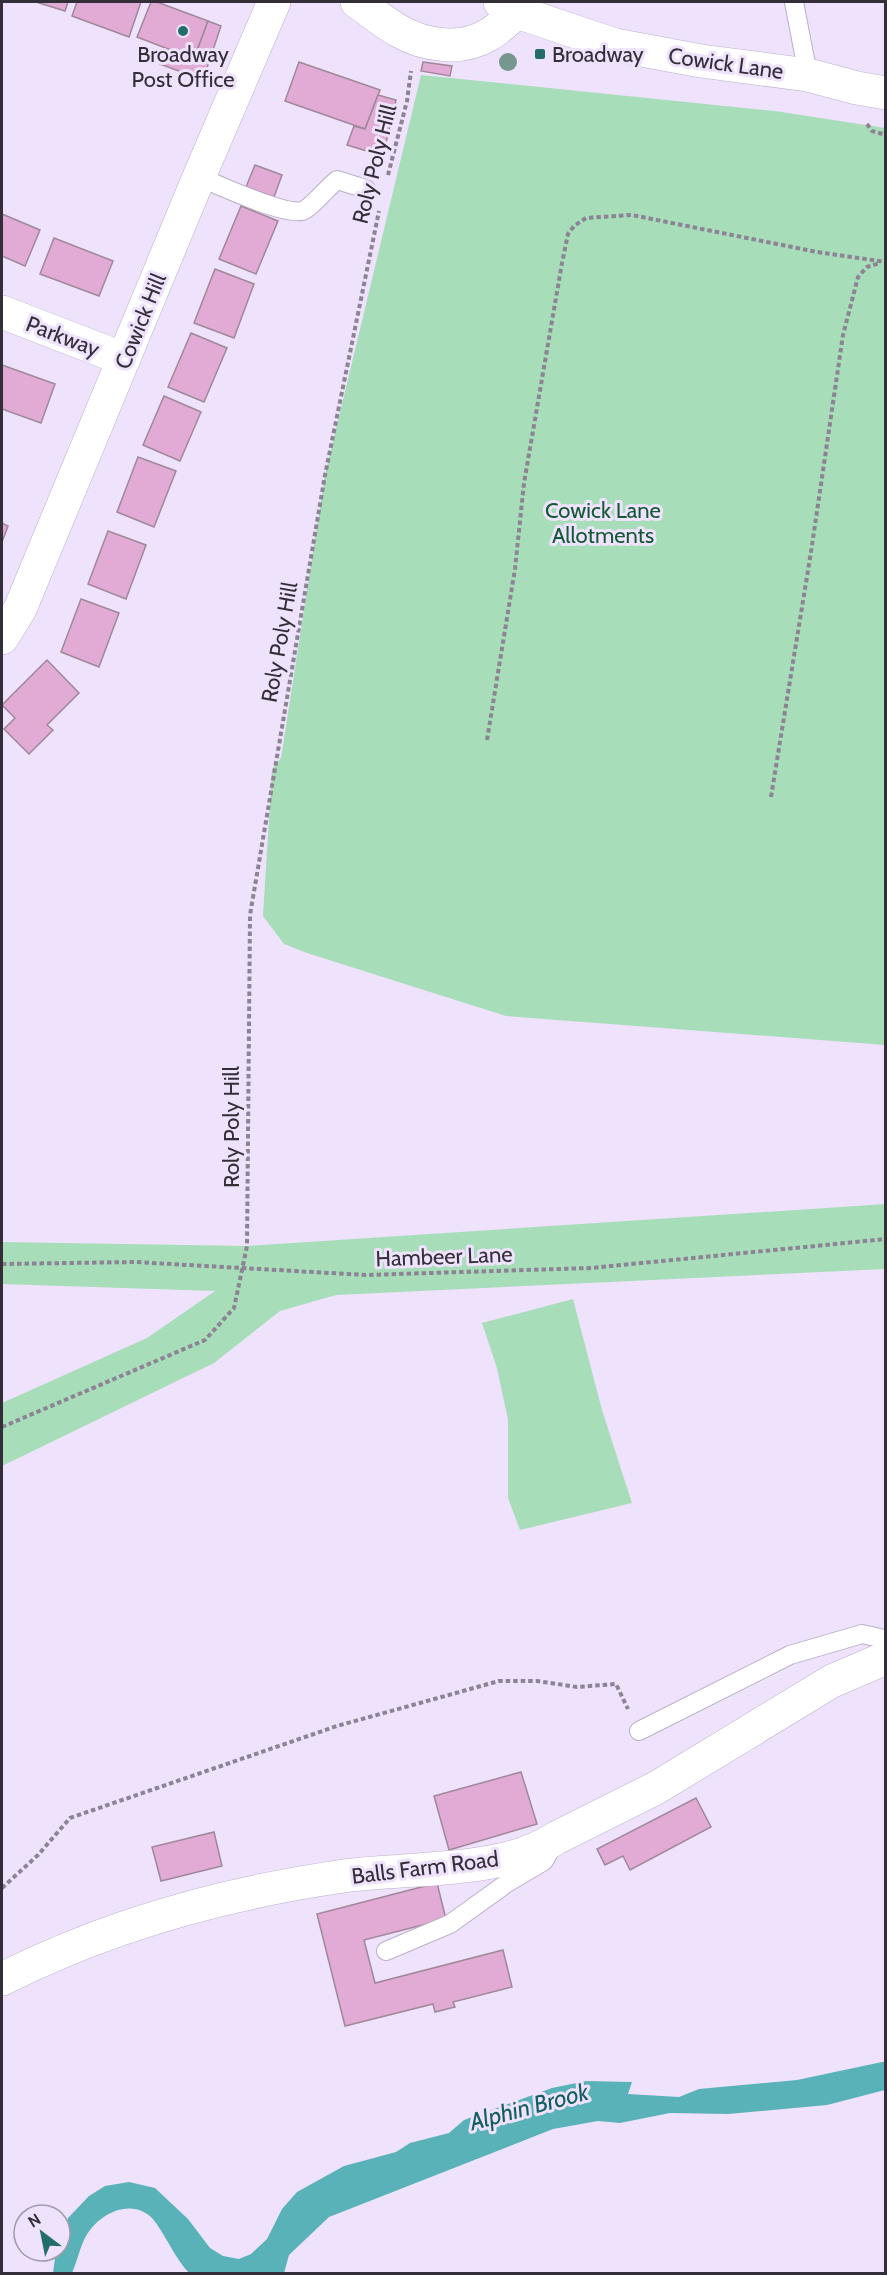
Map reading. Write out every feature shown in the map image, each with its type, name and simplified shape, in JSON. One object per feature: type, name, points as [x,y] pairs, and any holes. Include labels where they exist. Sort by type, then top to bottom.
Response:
[{"type":"street","name":"Cowick Hill","points":[[2,638],[20,609],[274,2]]},
{"type":"street","points":[[357,2],[399,31],[419,40],[450,46],[472,43],[489,35],[509,7]]},
{"type":"street","name":"Cowick Lane","points":[[509,7],[615,45],[701,61],[808,75],[885,93]]},
{"type":"street","name":"Parkway","points":[[2,312],[124,359]]},
{"type":"street","name":"Balls Farm Road","points":[[2,1979],[93,1938],[193,1905],[263,1889],[345,1876],[485,1864],[542,1847],[656,1788],[832,1681],[883,1646]]},
{"type":"lane","points":[[794,2],[808,75]]},
{"type":"lane","points":[[199,177],[289,211],[303,211],[337,180],[366,189]]},
{"type":"lane","points":[[639,1731],[790,1655],[862,1634],[883,1646]]},
{"type":"lane","points":[[386,1951],[450,1924],[507,1883],[544,1861],[556,1838]]},
{"type":"path","name":"Roly Poly Hill","points":[[387,179],[411,79],[410,52],[399,31]]},
{"type":"path","name":"Roly Poly Hill","points":[[2,1427],[205,1340],[234,1308],[247,1246],[250,915],[324,475],[382,201]]},
{"type":"path","points":[[487,740],[515,569],[524,483],[562,263],[568,234],[574,226],[586,218],[632,215],[884,262]]},
{"type":"path","points":[[771,797],[843,335],[858,277],[867,267],[884,262]]},
{"type":"path","name":"Hambeer Lane","points":[[2,1264],[135,1262],[366,1275],[591,1269],[885,1239]]},
{"type":"path","points":[[2,1888],[38,1855],[70,1818],[338,1726],[499,1681],[537,1681],[577,1687],[616,1684],[639,1731]]},
{"type":"green space","name":"Cowick Lane Allotments","points":[[421,75],[775,111],[885,128],[885,1045],[506,1016],[284,944],[263,916],[272,769],[281,758],[325,475]]},
{"type":"green space","points":[[886,1204],[885,1269],[336,1295],[280,1311],[214,1363],[2,1466],[2,1403],[147,1338],[215,1291],[2,1284],[2,1242],[247,1246]]},
{"type":"green space","points":[[573,1299],[602,1410],[632,1503],[520,1530],[508,1498],[508,1420],[497,1368],[482,1323]]},
{"type":"water","name":"Alphin Brook","points":[[885,2062],[885,2090],[827,2105],[728,2114],[670,2113],[620,2123],[598,2121],[553,2129],[329,2217],[289,2255],[284,2273],[189,2273],[149,2215],[131,2209],[122,2209],[105,2217],[90,2230],[72,2273],[53,2273],[54,2263],[72,2263],[72,2214],[89,2196],[105,2186],[129,2182],[155,2188],[188,2219],[210,2248],[223,2256],[239,2259],[251,2254],[267,2239],[282,2209],[297,2192],[344,2166],[396,2152],[410,2143],[449,2133],[464,2120],[552,2088],[586,2081],[632,2082],[628,2094],[679,2097],[699,2089],[797,2080]]},
{"type":"building","points":[[36,2],[68,2],[65,11]]},
{"type":"building","points":[[77,2],[141,2],[129,37],[72,16]]},
{"type":"building","points":[[151,2],[157,2],[208,21],[194,59],[137,37]]},
{"type":"building","points":[[208,21],[221,26],[203,80],[160,64],[166,49],[194,59]]},
{"type":"building","points":[[299,62],[380,90],[365,129],[285,101]]},
{"type":"building","points":[[423,62],[452,66],[450,76],[421,71]]},
{"type":"building","points":[[378,95],[396,100],[383,156],[347,145],[354,126],[365,129]]},
{"type":"building","points":[[255,165],[282,175],[274,197],[246,187]]},
{"type":"building","points":[[241,206],[278,221],[256,274],[219,259]]},
{"type":"building","points":[[2,214],[40,230],[25,266],[2,256]]},
{"type":"building","points":[[54,238],[113,261],[99,296],[40,274]]},
{"type":"building","points":[[215,269],[254,284],[234,338],[194,323]]},
{"type":"building","points":[[191,333],[227,348],[204,402],[168,387]]},
{"type":"building","points":[[2,365],[55,384],[41,423],[2,409]]},
{"type":"building","points":[[164,396],[201,412],[180,461],[143,445]]},
{"type":"building","points":[[138,457],[176,471],[154,527],[117,512]]},
{"type":"building","points":[[2,523],[8,526],[2,542]]},
{"type":"building","points":[[108,531],[146,545],[126,599],[88,584]]},
{"type":"building","points":[[81,599],[119,613],[99,667],[61,652]]},
{"type":"building","points":[[47,660],[79,693],[47,725],[53,730],[29,754],[4,729],[15,718],[2,705]]},
{"type":"building","points":[[521,1772],[537,1824],[449,1850],[434,1796]]},
{"type":"building","points":[[696,1798],[711,1827],[630,1870],[623,1856],[605,1865],[597,1849]]},
{"type":"building","points":[[214,1832],[222,1866],[161,1881],[152,1847]]},
{"type":"building","points":[[437,1883],[446,1919],[364,1940],[375,1983],[503,1950],[512,1987],[453,2002],[455,2007],[435,2012],[433,2004],[345,2026],[317,1914]]},
{"type":"place","name":"Broadway Post Office","points":[[183,31]]},
{"type":"place","name":"Broadway","points":[[540,54]]}]
